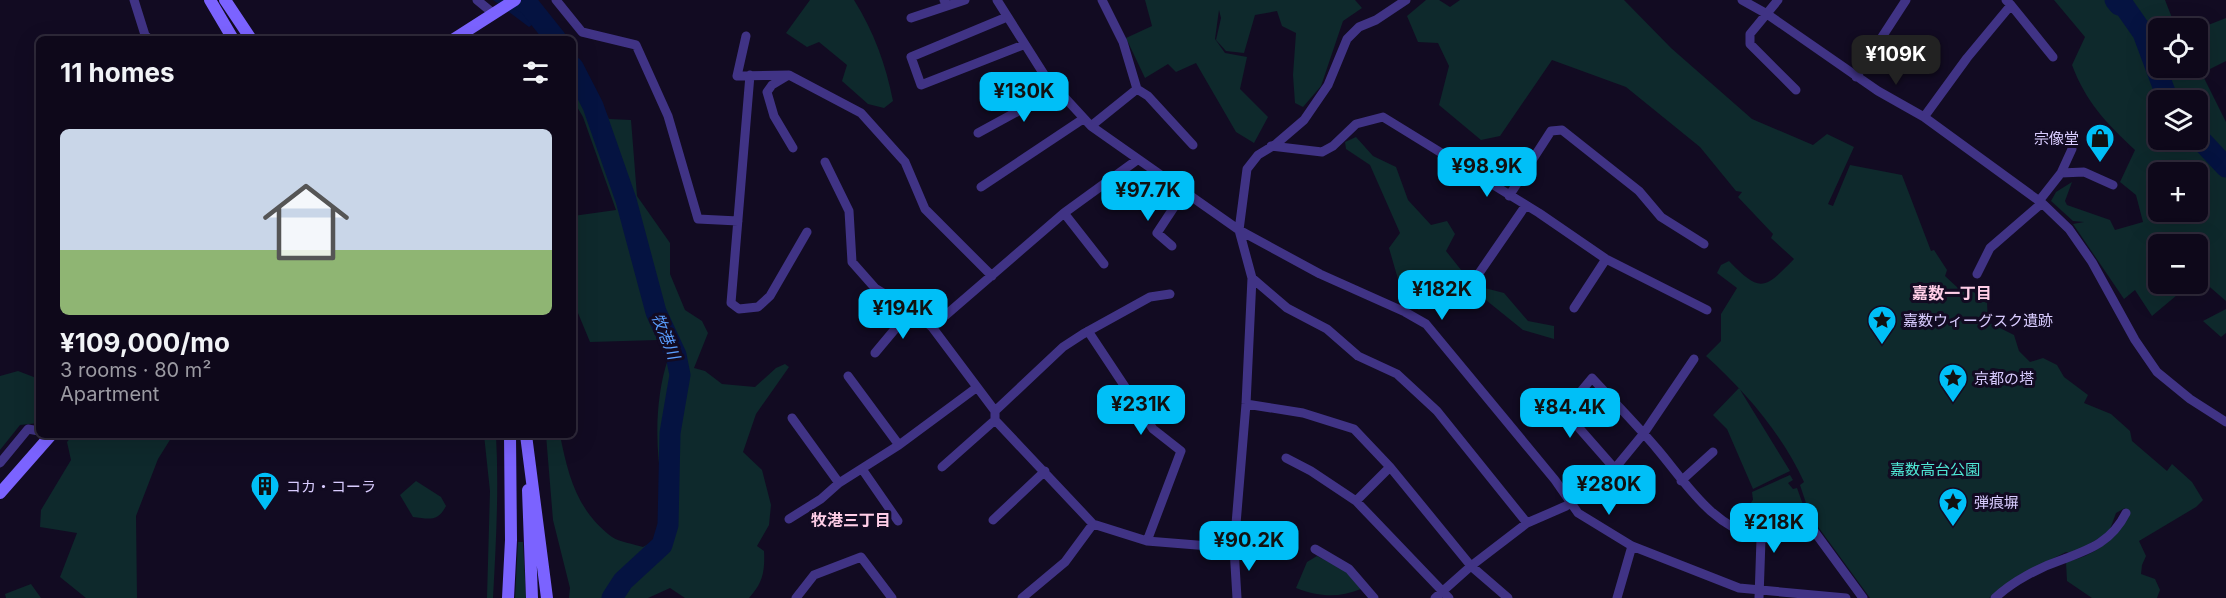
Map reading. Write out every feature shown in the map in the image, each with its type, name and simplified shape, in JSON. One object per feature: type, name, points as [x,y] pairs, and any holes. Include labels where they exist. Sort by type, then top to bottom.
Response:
[{"type":"main road","points":[[210,0],[231,36]]},
{"type":"main road","points":[[225,0],[249,36]]},
{"type":"main road","points":[[459,36],[515,0]]},
{"type":"main road","points":[[0,493],[44,438]]},
{"type":"main road","points":[[508,598],[511,540],[510,438]]},
{"type":"main road","points":[[526,438],[547,598]]},
{"type":"main road","points":[[529,461],[532,598]]},
{"type":"street","points":[[134,0],[147,36]]},
{"type":"street","points":[[477,0],[498,11]]},
{"type":"street","points":[[556,0],[582,32],[636,45],[668,116],[698,219],[738,221]]},
{"type":"street","points":[[911,18],[946,3],[965,0]]},
{"type":"street","points":[[998,0],[1023,45],[1057,90],[1091,126],[1239,230],[1320,274],[1405,312],[1426,324],[1472,376],[1578,513],[1632,546],[1738,588],[1759,594],[1846,598]]},
{"type":"street","points":[[1102,0],[1123,42],[1137,89],[1148,96],[1193,145]]},
{"type":"street","points":[[1237,598],[1234,548],[1246,404],[1252,278],[1239,230],[1247,169],[1258,155],[1304,120],[1328,85],[1347,39],[1359,27],[1376,20],[1406,0]]},
{"type":"street","points":[[1742,0],[1767,14],[1856,77],[1924,117],[2040,202],[2069,229],[2092,262],[2135,340],[2157,372],[2190,399],[2226,422]]},
{"type":"street","points":[[1778,0],[1750,34],[1750,44],[1796,90]]},
{"type":"street","points":[[1856,77],[1906,0]]},
{"type":"street","points":[[1924,117],[2008,2],[2053,57]]},
{"type":"street","points":[[1007,17],[911,57],[921,85],[1023,45]]},
{"type":"street","points":[[746,36],[737,76],[789,75],[861,113],[905,162],[925,209],[992,276]]},
{"type":"street","points":[[750,75],[731,303],[739,309],[758,308],[770,296],[807,232]]},
{"type":"street","points":[[789,75],[772,85],[767,92],[774,116],[793,148]]},
{"type":"street","points":[[1091,126],[1137,89]]},
{"type":"street","points":[[978,133],[1057,90]]},
{"type":"street","points":[[1271,146],[1322,152],[1333,146],[1356,124],[1383,117],[1526,205],[1606,259],[1707,310]]},
{"type":"street","points":[[981,187],[1083,119]]},
{"type":"street","points":[[1509,196],[1551,131],[1562,130],[1639,191],[1661,217],[1704,244]]},
{"type":"street","points":[[1977,274],[1990,248],[2040,202],[2061,173],[2072,148]]},
{"type":"street","points":[[932,327],[1064,213],[1137,160]]},
{"type":"street","points":[[825,162],[849,211],[852,262],[875,288],[911,310],[932,327],[995,415],[1093,524],[1147,541],[1234,548]]},
{"type":"street","points":[[2061,173],[2084,172],[2113,185]]},
{"type":"street","points":[[1172,246],[1157,233],[1184,192]]},
{"type":"street","points":[[1473,282],[1526,205]]},
{"type":"street","points":[[1064,213],[1104,264]]},
{"type":"street","points":[[1574,308],[1606,259]]},
{"type":"street","points":[[1252,278],[1287,308],[1327,329],[1358,356],[1397,374],[1437,411],[1527,524]]},
{"type":"street","points":[[942,467],[1063,347],[1150,297],[1170,294]]},
{"type":"street","points":[[875,353],[911,310]]},
{"type":"street","points":[[1088,331],[1152,429],[1181,451],[1147,541]]},
{"type":"street","points":[[1435,598],[1447,594],[1471,566],[1527,524],[1570,503],[1607,478],[1644,433],[1694,359]]},
{"type":"street","points":[[848,376],[899,445]]},
{"type":"street","points":[[1563,413],[1592,378],[1644,433],[1689,491],[1721,520],[1747,535],[1761,539],[1814,531],[1863,598]]},
{"type":"street","points":[[789,519],[821,499],[839,483],[899,445],[976,388]]},
{"type":"street","points":[[1538,394],[1563,413],[1615,469]]},
{"type":"street","points":[[1246,404],[1303,413],[1354,429],[1390,466],[1471,566],[1508,598]]},
{"type":"street","points":[[792,418],[839,483]]},
{"type":"street","points":[[0,463],[28,429],[36,432]]},
{"type":"street","points":[[1681,481],[1713,452]]},
{"type":"street","points":[[1286,458],[1311,471],[1356,501],[1447,594]]},
{"type":"street","points":[[1356,501],[1390,466]]},
{"type":"street","points":[[862,469],[898,521]]},
{"type":"street","points":[[993,520],[1045,471]]},
{"type":"street","points":[[1995,598],[2022,578],[2095,548],[2111,536],[2126,513]]},
{"type":"street","points":[[1022,598],[1065,562],[1093,524]]},
{"type":"street","points":[[1759,594],[1761,539]]},
{"type":"street","points":[[1617,598],[1632,546]]},
{"type":"street","points":[[1316,549],[1349,568],[1374,598]]},
{"type":"street","points":[[796,598],[814,575],[861,557],[892,598]]},
{"type":"green space","points":[[810,0],[854,0],[873,37],[887,75],[893,101],[884,108],[868,104],[842,81],[847,65],[819,42],[807,47],[786,33]]},
{"type":"green space","points":[[1145,0],[1355,0],[1362,8],[1343,21],[1321,86],[1303,107],[1295,103],[1293,75],[1296,33],[1282,26],[1277,11],[1255,15],[1244,53],[1226,51],[1216,40],[1221,18],[1219,10],[1215,39],[1225,53],[1247,57],[1240,89],[1268,117],[1254,143],[1236,132],[1196,63],[1176,72],[1168,64],[1145,78],[1126,38],[1152,26]]},
{"type":"green space","name":"嘉数高台公園","points":[[1426,0],[1439,0],[1450,7],[1460,0],[1624,0],[1671,48],[1752,119],[1813,145],[1827,134],[1854,147],[1828,204],[1833,206],[1850,165],[1902,175],[1931,251],[1934,250],[1947,270],[1945,276],[1959,289],[1963,284],[1987,302],[1988,322],[2014,335],[2019,351],[2030,362],[2043,358],[2057,365],[2064,377],[2088,395],[2084,403],[2111,414],[2130,431],[2132,441],[2167,471],[2172,464],[2192,482],[2203,500],[2196,507],[2139,541],[2146,556],[2141,574],[2155,579],[2160,590],[2157,598],[2092,598],[2067,581],[2066,562],[2086,556],[2110,540],[2129,516],[2125,508],[2116,513],[2109,532],[2083,548],[2066,552],[2016,577],[1989,598],[1870,598],[1816,524],[1813,524],[1800,485],[1804,482],[1774,430],[1735,384],[1706,356],[1721,341],[1721,314],[1737,288],[1717,273],[1721,265],[1729,261],[1748,279],[1762,284],[1776,277],[1794,259],[1771,238],[1773,234],[1738,197],[1742,192],[1736,191],[1700,147],[1626,87],[1552,60],[1500,136],[1481,140],[1439,105],[1449,66],[1438,43],[1418,42],[1407,16]]},
{"type":"green space","points":[[2054,0],[2165,0],[2172,18],[2148,18],[2148,78],[2204,78],[2226,122],[2226,301],[2208,285],[2208,234],[2148,234],[2148,294],[2178,294],[2152,316],[2135,290],[2124,299],[2073,224],[2084,222],[2073,221],[2051,201],[2056,192],[2072,182],[2065,201],[2067,205],[2110,220],[2115,230],[2143,222],[2136,195],[2120,182],[2135,150],[2115,131],[2090,101],[2072,65],[2085,37]]},
{"type":"green space","points":[[2226,18],[2226,61],[2208,70],[2208,25]]},
{"type":"green space","points":[[591,83],[609,119],[631,120],[637,196],[670,243],[670,274],[685,310],[702,321],[708,333],[694,368],[705,371],[722,384],[755,387],[776,368],[785,364],[789,367],[756,414],[743,452],[762,470],[771,505],[769,525],[757,546],[764,551],[762,576],[749,598],[685,598],[670,588],[648,598],[569,598],[570,588],[553,520],[546,438],[561,438],[571,478],[582,504],[600,527],[612,537],[643,547],[655,540],[676,516],[663,490],[658,454],[659,406],[668,359],[658,340],[590,342],[576,308],[576,216],[616,210],[583,117],[576,105],[576,84],[578,88]]},
{"type":"green space","points":[[1356,137],[1373,156],[1396,167],[1408,200],[1431,225],[1447,221],[1455,234],[1446,251],[1473,285],[1504,293],[1528,321],[1554,326],[1554,339],[1523,330],[1455,275],[1419,310],[1404,300],[1389,248],[1400,233],[1370,165],[1346,149],[1345,142]]},
{"type":"green space","points":[[2226,309],[2226,333],[2221,337],[2203,321]]},
{"type":"green space","points":[[18,371],[36,378],[36,423],[20,425],[0,450],[0,376]]},
{"type":"green space","points":[[1739,388],[1790,471],[1753,489],[1727,429],[1713,415]]},
{"type":"green space","points":[[70,438],[171,438],[158,459],[136,516],[137,598],[86,598],[60,577],[77,533],[40,527],[41,510],[71,460],[67,442]]},
{"type":"green space","points":[[484,438],[496,438],[497,496],[493,598],[487,598],[490,491]]},
{"type":"green space","points":[[1790,475],[1793,480],[1788,483],[1793,489],[1797,488],[1810,524],[1762,532],[1752,529],[1745,511],[1753,500],[1752,492]]},
{"type":"green space","points":[[416,481],[441,497],[446,506],[440,515],[428,519],[413,517],[400,495]]},
{"type":"green space","points":[[518,542],[523,542],[526,598],[515,598]]},
{"type":"green space","points":[[1317,556],[1346,571],[1361,589],[1345,594],[1329,595],[1296,588],[1307,562]]},
{"type":"green space","points":[[31,584],[41,598],[6,598],[5,594]]},
{"type":"shaded area","points":[[493,0],[526,0],[548,13],[529,27]]},
{"type":"waterway","name":"牧港川","points":[[520,0],[528,4],[554,36]]},
{"type":"waterway","points":[[2115,0],[2119,5],[2122,3],[2143,33],[2164,90]]},
{"type":"waterway","name":"牧港川","points":[[576,73],[593,106],[626,200],[656,312],[676,355],[680,375],[670,433],[668,525],[662,545],[623,581],[612,598]]},
{"type":"waterway","points":[[2208,148],[2226,167]]},
{"type":"place","name":"宗像堂","points":[[2100,164]]},
{"type":"place","name":"嘉数ウィーグスク遺跡","points":[[1882,346]]},
{"type":"place","name":"京都の塔","points":[[1953,404]]},
{"type":"place","name":"コカ・コーラ","points":[[265,512]]},
{"type":"place","name":"弾痕塀","points":[[1953,528]]},
{"type":"district","name":"嘉数一丁目","points":[[1952,293]]},
{"type":"district","name":"牧港三丁目","points":[[851,520]]}]
